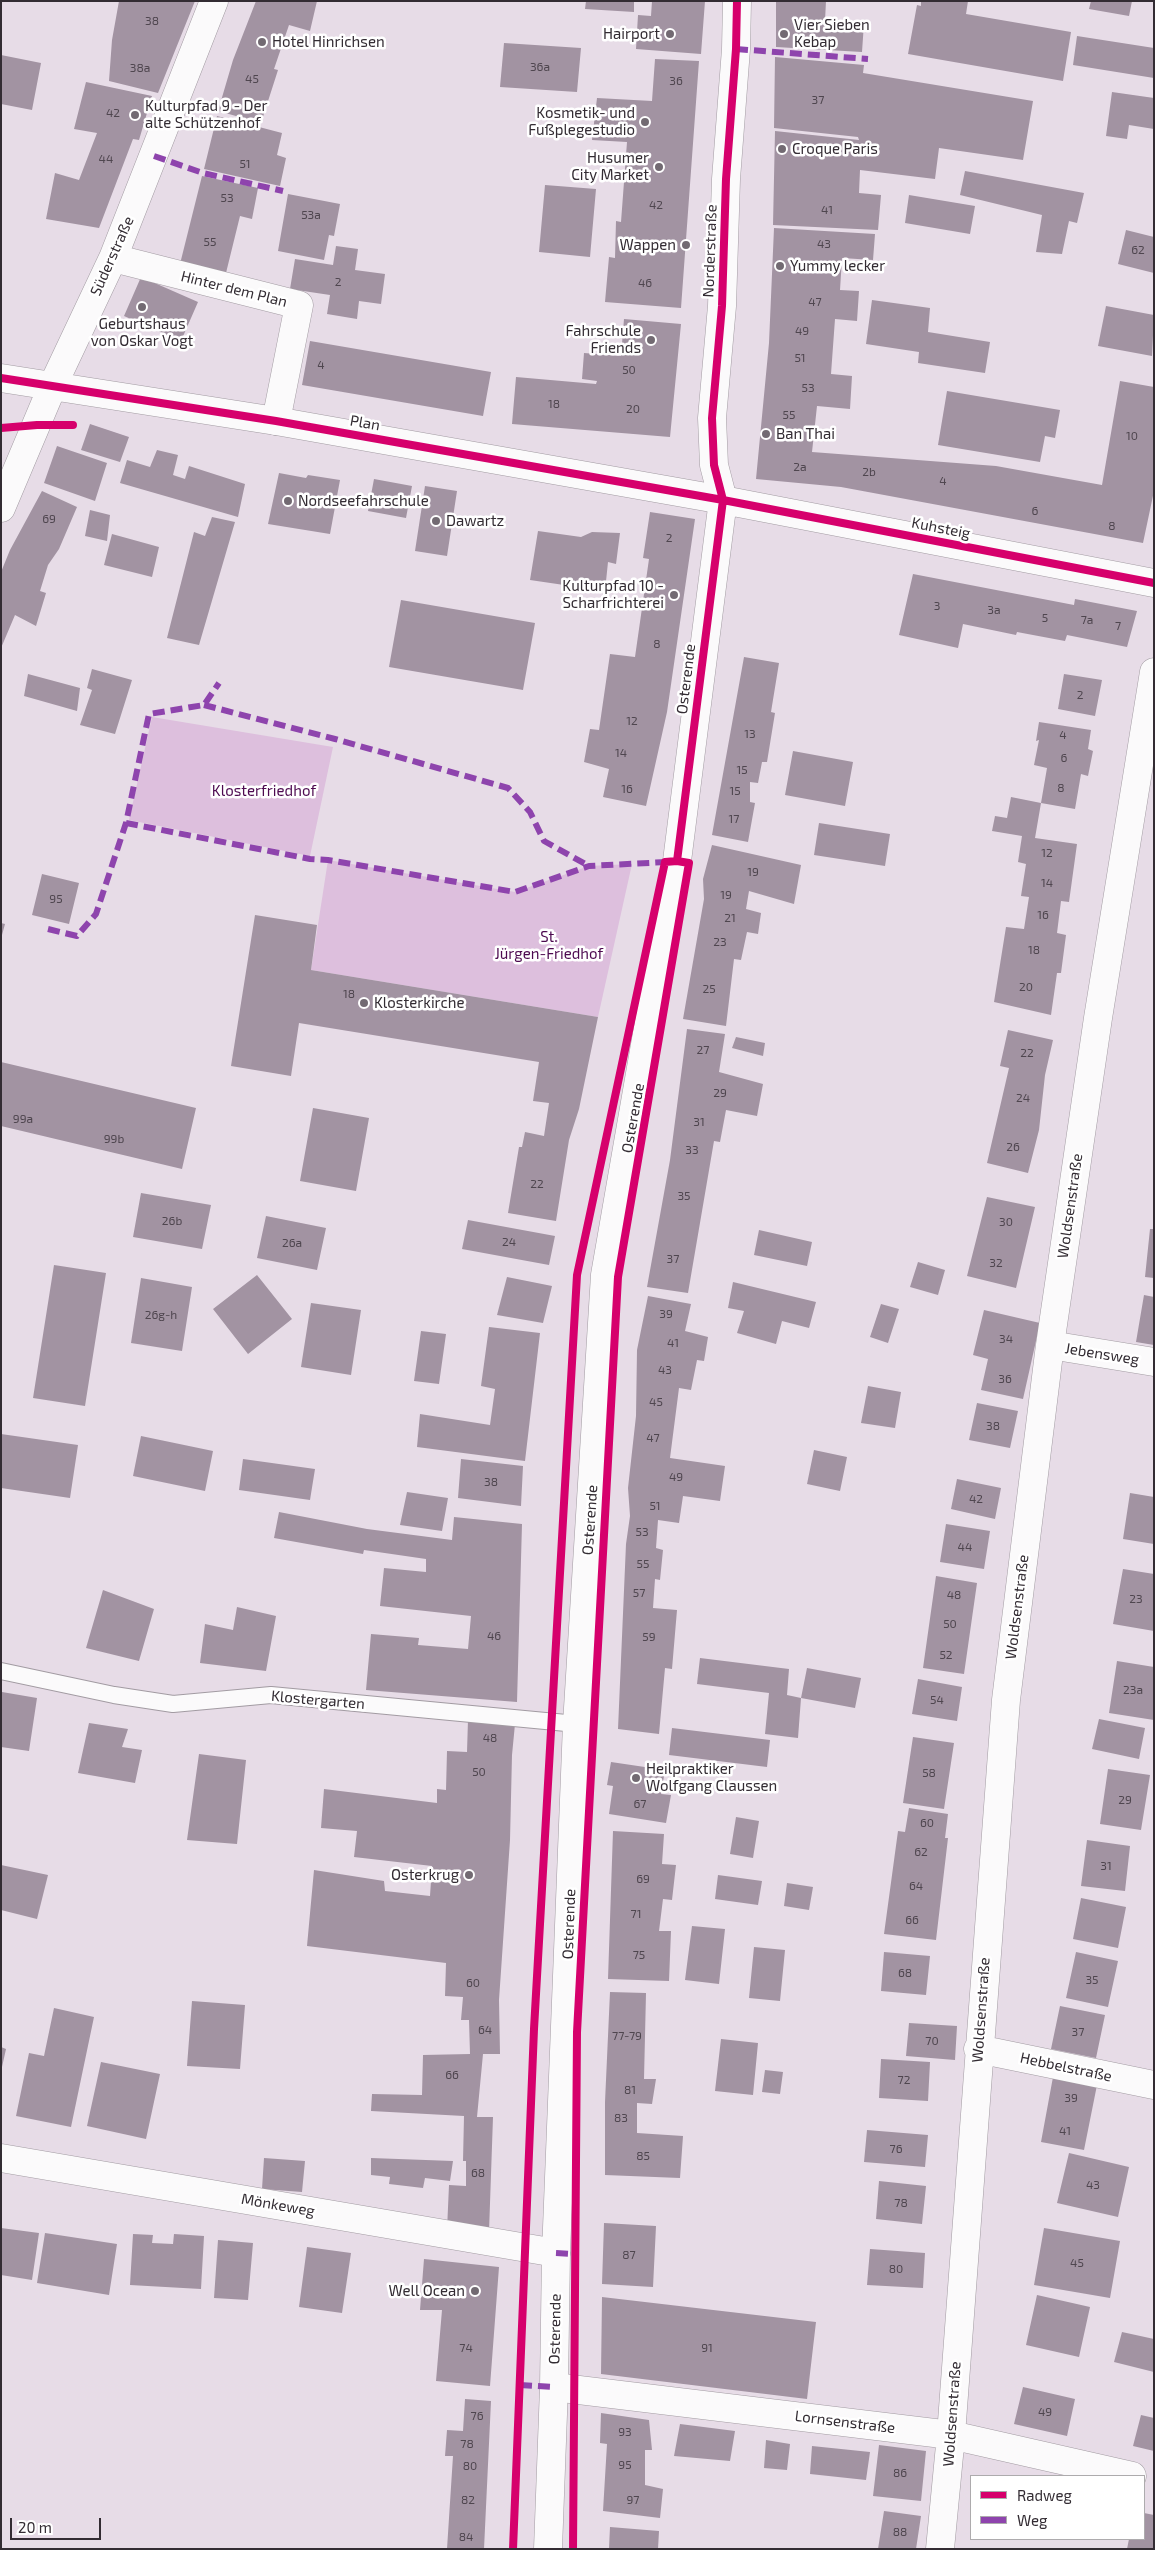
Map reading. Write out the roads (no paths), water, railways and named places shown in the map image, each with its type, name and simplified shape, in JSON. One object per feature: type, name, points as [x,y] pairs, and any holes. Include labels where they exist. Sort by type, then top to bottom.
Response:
[{"type":"street","name":"Süderstraße","points":[[1,508],[53,385],[113,258],[214,1]]},
{"type":"street","name":"Norderstraße","points":[[723,500],[714,465],[712,418],[722,306],[726,179],[736,49],[736,1]]},
{"type":"street","name":"Hinter dem Plan","points":[[113,258],[299,305],[276,422]]},
{"type":"street","name":"Plan","points":[[1,378],[276,422],[723,500]]},
{"type":"street","name":"Kuhsteig","points":[[723,500],[1154,583]]},
{"type":"street","name":"Osterende","points":[[548,2549],[554,2387],[556,2252],[577,1724],[605,1275],[677,861],[723,500]]},
{"type":"street","name":"Woldsenstraße","points":[[940,2549],[951,2435],[978,2049],[1006,1700],[1050,1345],[1098,1018],[1154,672]]},
{"type":"street","name":"Jebensweg","points":[[1050,1345],[1154,1362]]},
{"type":"street","name":"Hebbelstraße","points":[[978,2049],[1154,2085]]},
{"type":"street","name":"Mönkeweg","points":[[1,2158],[556,2252]]},
{"type":"street","name":"Lornsenstraße","points":[[554,2387],[951,2435],[1128,2475]]},
{"type":"lane","name":"Klostergarten","points":[[1,1672],[114,1695],[173,1704],[271,1695],[577,1724]]},
{"type":"place","name":"Hairport","points":[[670,34]]},
{"type":"place","name":"Vier Sieben Kebap","points":[[784,34]]},
{"type":"place","name":"Hotel Hinrichsen","points":[[262,42]]},
{"type":"place","name":"Kulturpfad 9 - Der alte Schützenhof","points":[[135,115]]},
{"type":"place","name":"Kosmetik- und Fußplegestudio","points":[[645,122]]},
{"type":"place","name":"Croque Paris","points":[[782,149]]},
{"type":"place","name":"Husumer City Market","points":[[659,167]]},
{"type":"place","name":"Wappen","points":[[686,245]]},
{"type":"place","name":"Yummy lecker","points":[[780,266]]},
{"type":"place","name":"Geburtshaus von Oskar Vogt","points":[[142,307]]},
{"type":"place","name":"Fahrschule Friends","points":[[651,340]]},
{"type":"place","name":"Ban Thai","points":[[766,434]]},
{"type":"place","name":"Nordseefahrschule","points":[[288,501]]},
{"type":"place","name":"Dawartz","points":[[436,521]]},
{"type":"place","name":"Kulturpfad 10 - Scharfrichterei","points":[[674,595]]},
{"type":"place","name":"Klosterkirche","points":[[364,1003]]},
{"type":"place","name":"Heilpraktiker Wolfgang Claussen","points":[[636,1778]]},
{"type":"place","name":"Osterkrug","points":[[469,1875]]},
{"type":"place","name":"Well Ocean","points":[[475,2291]]},
{"type":"park label","name":"Klosterfriedhof","points":[[264,791]]},
{"type":"park label","name":"St. Jürgen-Friedhof","points":[[549,946]]}]
